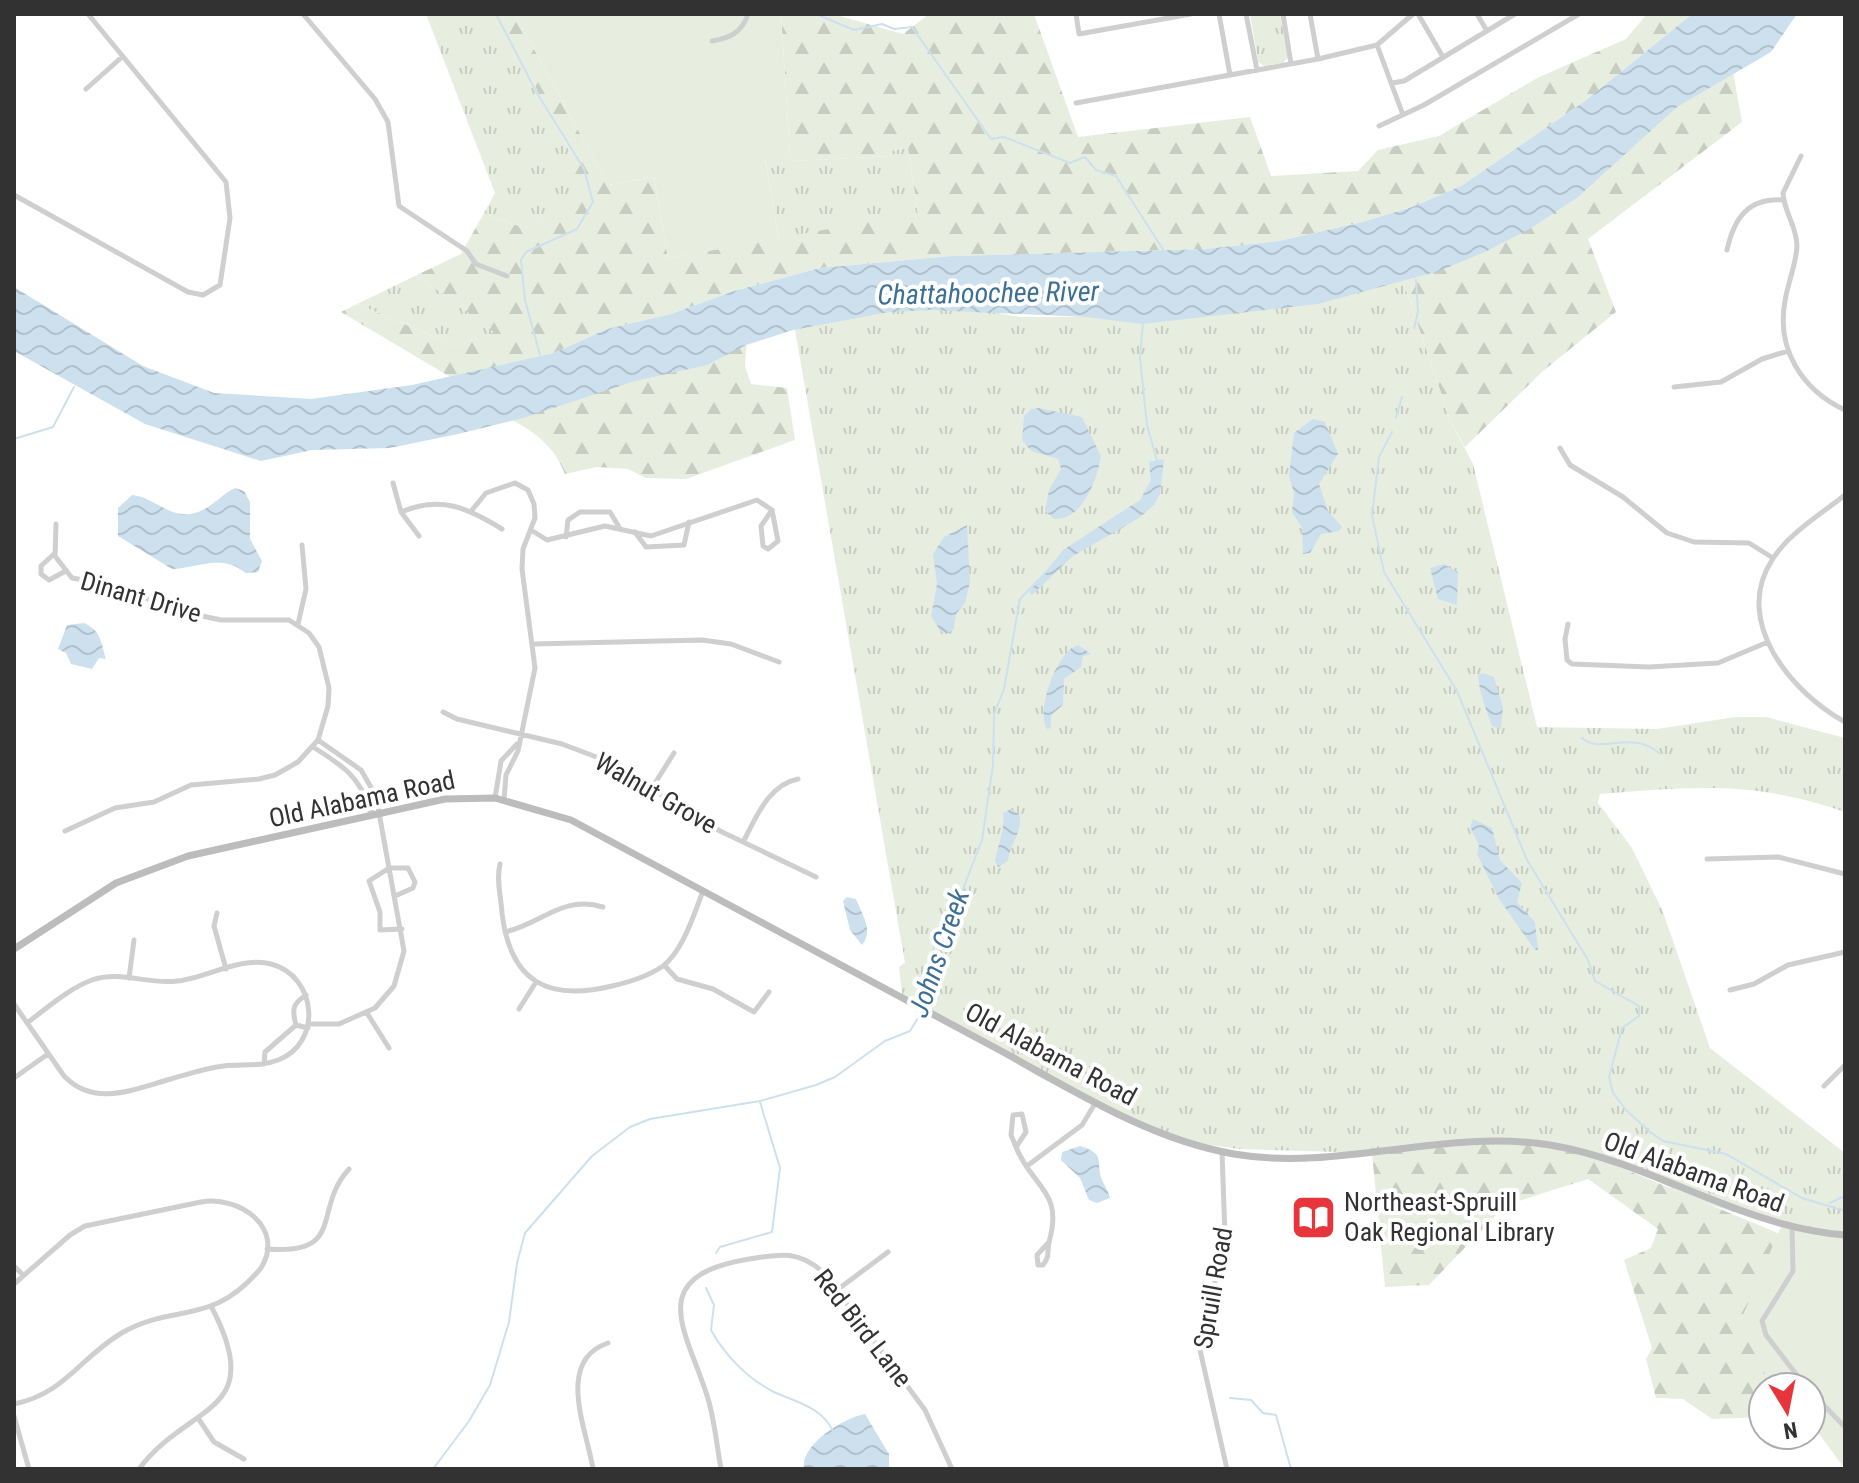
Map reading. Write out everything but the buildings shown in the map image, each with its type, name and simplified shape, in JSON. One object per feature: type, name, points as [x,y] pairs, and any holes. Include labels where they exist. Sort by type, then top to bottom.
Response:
[{"type":"main road","name":"Old Alabama Road","points":[[14,949],[82,903],[147,869],[188,856],[445,799],[495,798],[571,820],[906,1001],[1162,1134],[1222,1152],[1287,1158],[1493,1141],[1552,1145],[1609,1161],[1792,1228],[1845,1235]]},
{"type":"street","points":[[14,195],[188,292],[203,295],[220,285],[230,218],[226,182],[88,14]]},
{"type":"street","points":[[303,14],[375,99],[388,122],[394,194],[399,206],[467,251],[476,264],[507,276]]},
{"type":"street","points":[[712,41],[729,38],[744,26],[748,14]]},
{"type":"street","points":[[1076,14],[1079,34],[1191,14]]},
{"type":"street","points":[[1219,14],[1230,75]]},
{"type":"street","points":[[1246,14],[1257,70]]},
{"type":"street","points":[[1283,14],[1291,64]]},
{"type":"street","points":[[1310,14],[1318,59]]},
{"type":"street","points":[[1076,103],[1318,59],[1377,45],[1416,14],[1443,57]]},
{"type":"street","points":[[1477,14],[1487,31]]},
{"type":"street","points":[[1392,83],[1404,81],[1515,14]]},
{"type":"street","points":[[1379,126],[1403,115],[1563,17],[1579,14]]},
{"type":"street","points":[[1377,45],[1403,115]]},
{"type":"street","points":[[86,89],[122,57]]},
{"type":"street","points":[[1801,156],[1784,186],[1783,200],[1797,245],[1783,309],[1788,351],[1810,388],[1845,410]]},
{"type":"street","points":[[1727,250],[1733,226],[1743,211],[1762,201],[1783,200]]},
{"type":"street","points":[[1674,387],[1721,382],[1762,359],[1788,351]]},
{"type":"street","points":[[1560,448],[1570,465],[1623,497],[1667,533],[1694,542],[1749,543],[1773,558]]},
{"type":"street","points":[[393,483],[401,512],[419,536]]},
{"type":"street","points":[[472,510],[486,493],[520,484],[528,490],[534,504],[531,530],[523,549],[522,569],[534,644],[533,677],[518,751],[506,775],[504,800]]},
{"type":"street","points":[[1845,495],[1773,558],[1764,576],[1760,600],[1760,619],[1768,642],[1803,693],[1845,722]]},
{"type":"street","points":[[531,530],[547,540],[596,527],[620,528],[651,536],[757,500],[772,510],[778,541],[768,549],[763,546],[760,531],[772,510]]},
{"type":"street","points":[[401,512],[440,505],[472,510],[502,529]]},
{"type":"street","points":[[566,537],[568,520],[580,512],[610,512],[620,528]]},
{"type":"street","points":[[634,532],[646,547],[684,545],[689,522]]},
{"type":"street","name":"Dinant Drive","points":[[56,524],[55,553],[64,572],[72,578],[123,587],[169,609],[204,616],[289,620],[298,624]]},
{"type":"street","points":[[65,831],[115,808],[154,802],[191,785],[275,775],[298,762],[313,747],[328,706],[329,688],[319,647],[298,624],[306,589],[302,545]]},
{"type":"street","points":[[55,553],[41,566],[41,574],[49,580],[64,572]]},
{"type":"street","points":[[1568,624],[1565,639],[1570,664],[1655,667],[1718,663],[1768,642]]},
{"type":"street","points":[[534,644],[702,640],[731,644],[779,662]]},
{"type":"street","name":"Walnut Grove","points":[[443,712],[457,719],[591,754],[743,842],[816,877]]},
{"type":"street","points":[[264,1064],[265,1052],[296,1025],[339,1024],[367,1013],[382,1002],[398,979],[404,951],[377,816],[381,808],[361,770],[318,740]]},
{"type":"street","points":[[495,798],[501,761],[517,744]]},
{"type":"street","points":[[313,747],[352,773],[366,795],[370,811],[377,816]]},
{"type":"street","points":[[652,788],[674,753]]},
{"type":"street","points":[[743,842],[764,803],[784,784],[798,779]]},
{"type":"street","points":[[366,795],[374,791]]},
{"type":"street","points":[[1707,859],[1778,857],[1845,874]]},
{"type":"street","points":[[500,864],[505,932],[514,960],[536,982],[555,990],[587,993],[639,980],[664,965],[692,919],[704,890]]},
{"type":"street","points":[[395,896],[413,888],[415,882],[408,868],[389,868],[369,881],[380,912],[377,925],[380,930],[402,929]]},
{"type":"street","points":[[505,932],[529,925],[575,903],[603,907]]},
{"type":"street","points":[[217,913],[214,926],[226,969]]},
{"type":"street","points":[[129,978],[134,940]]},
{"type":"street","points":[[1730,990],[1754,984],[1788,965],[1845,952]]},
{"type":"street","points":[[14,1004],[48,1054],[77,1088],[104,1095],[211,1068],[264,1064],[287,1056],[308,1026],[306,995],[297,979],[280,967],[258,962],[175,982],[105,977],[88,981],[27,1023]]},
{"type":"street","points":[[664,965],[677,979],[713,989],[754,1012],[769,992]]},
{"type":"street","points":[[519,1009],[536,982]]},
{"type":"street","points":[[296,1025],[292,1010],[296,1001],[306,995]]},
{"type":"street","points":[[367,1013],[389,1048]]},
{"type":"street","points":[[14,1078],[48,1054]]},
{"type":"street","points":[[1824,1086],[1845,1065]]},
{"type":"street","points":[[1027,1166],[1082,1125],[1096,1101]]},
{"type":"street","points":[[1016,1147],[1026,1132],[1022,1114],[1013,1115],[1011,1122],[1016,1147],[1053,1205],[1054,1228],[1049,1242]]},
{"type":"street","name":"Spruill Road","points":[[1222,1152],[1227,1208],[1225,1236],[1200,1350],[1227,1469]]},
{"type":"street","points":[[267,1249],[301,1248],[320,1238],[326,1228],[334,1189],[349,1169]]},
{"type":"street","points":[[14,1284],[70,1235],[85,1226],[211,1200],[232,1202],[253,1214],[264,1230],[265,1260],[255,1274],[212,1308],[130,1329],[108,1343],[51,1393],[14,1404]]},
{"type":"street","points":[[1792,1228],[1793,1271],[1762,1321],[1766,1335],[1794,1371]]},
{"type":"street","points":[[837,1290],[888,1252]]},
{"type":"street","name":"Red Bird Lane","points":[[721,1469],[709,1404],[682,1328],[680,1314],[690,1283],[706,1269],[791,1253],[813,1263],[837,1290],[925,1410],[952,1469]]},
{"type":"street","points":[[14,1266],[23,1275]]},
{"type":"street","points":[[139,1469],[162,1442],[220,1402],[230,1382],[224,1337],[212,1308]]},
{"type":"street","points":[[593,1469],[577,1391],[587,1361],[604,1344],[608,1354]]},
{"type":"street","points":[[1827,1408],[1845,1427]]},
{"type":"street","points":[[14,1416],[29,1469]]},
{"type":"street","points":[[198,1418],[214,1442],[244,1459]]},
{"type":"green space","points":[[426,14],[496,14],[568,147],[581,198],[524,228],[484,213],[495,193]]},
{"type":"green space","points":[[496,14],[515,14],[608,185],[654,177],[668,258],[918,213],[908,148],[893,150],[890,156],[794,161],[790,154],[781,14],[833,14],[903,34],[929,14],[1034,14],[1078,137],[1250,117],[1271,176],[1358,171],[1378,150],[1439,136],[1537,78],[1626,39],[1647,14],[1692,14],[1585,101],[1461,186],[1412,207],[1362,222],[1279,241],[1204,249],[951,256],[820,268],[734,291],[671,314],[607,329],[554,353],[452,378],[341,312],[357,304],[456,346],[494,332],[417,275],[461,254],[484,213],[524,228],[580,198],[568,147]]},
{"type":"green space","points":[[515,14],[781,14],[790,154],[765,159],[779,239],[668,258],[654,177],[608,185]]},
{"type":"green space","points":[[1250,14],[1280,14],[1288,57],[1283,63],[1264,66],[1258,62]]},
{"type":"green space","points":[[1729,49],[1742,122],[1588,239],[1616,312],[1543,371],[1465,447],[1451,422],[1401,275]]},
{"type":"green space","points":[[908,148],[918,214],[779,239],[765,158],[790,154],[794,161],[890,156],[893,150]]},
{"type":"green space","points":[[417,275],[495,332],[456,346],[357,304]]},
{"type":"green space","points":[[1401,275],[1451,422],[1473,464],[1537,727],[1657,729],[1735,717],[1766,717],[1845,738],[1845,812],[1781,795],[1723,788],[1600,794],[1598,803],[1632,848],[1663,912],[1710,1048],[1845,1153],[1845,1234],[1794,1231],[1695,1200],[1619,1162],[1485,1144],[1372,1153],[1238,1149],[1176,1140],[1100,1108],[1035,1075],[959,1026],[903,1002],[899,967],[905,963],[794,324],[917,306],[966,308],[1019,317],[1105,317]]},
{"type":"green space","points":[[747,339],[745,366],[751,384],[787,388],[795,440],[686,479],[646,478],[628,469],[597,467],[565,474],[545,443],[494,410]]},
{"type":"green space","points":[[1485,1144],[1552,1144],[1581,1151],[1787,1237],[1820,1371],[1747,1371],[1747,1418],[1712,1419],[1683,1399],[1656,1398],[1646,1359],[1652,1348],[1624,1260],[1651,1248],[1658,1229],[1588,1179],[1506,1205],[1429,1285],[1385,1287],[1372,1153]]},
{"type":"green space","points":[[1781,1227],[1845,1232],[1845,1469],[1827,1445],[1827,1371],[1764,1371],[1743,1315]]},
{"type":"green space","points":[[1827,1397],[1845,1469],[1827,1426]]},
{"type":"water","name":"Chattahoochee River","points":[[1692,14],[1797,14],[1771,52],[1677,107],[1578,197],[1533,227],[1439,271],[1318,304],[1142,324],[1086,317],[930,310],[889,312],[793,330],[746,345],[707,365],[635,381],[523,418],[458,434],[390,448],[312,450],[261,461],[145,424],[14,351],[14,287],[143,366],[214,393],[311,399],[412,385],[554,353],[607,329],[671,314],[734,291],[820,268],[951,256],[1204,249],[1279,241],[1412,207],[1461,186],[1585,101]]},
{"type":"water","points":[[1031,409],[1082,417],[1101,456],[1087,497],[1081,506],[1064,518],[1054,519],[1045,511],[1049,490],[1061,469],[1058,459],[1031,451],[1022,440],[1024,416]]},
{"type":"water","points":[[1313,419],[1325,422],[1338,454],[1319,484],[1328,511],[1342,527],[1339,531],[1321,534],[1310,553],[1303,554],[1302,528],[1292,512],[1294,493],[1289,476],[1294,433]]},
{"type":"water","points":[[1164,459],[1160,494],[1154,505],[1139,518],[1073,556],[1032,595],[1029,592],[1063,550],[1140,500],[1151,480],[1149,462]]},
{"type":"water","points":[[235,488],[244,491],[250,502],[250,539],[262,561],[258,572],[246,573],[237,567],[219,563],[172,569],[118,536],[118,508],[132,495],[172,512],[189,514],[203,510]]},
{"type":"water","points":[[967,525],[970,582],[965,603],[956,614],[954,629],[949,633],[941,632],[931,616],[937,584],[933,554],[944,537]]},
{"type":"water","points":[[1444,564],[1458,572],[1457,605],[1438,599],[1430,568]]},
{"type":"water","points":[[84,623],[98,634],[106,659],[99,658],[92,669],[71,664],[66,653],[58,649],[67,625]]},
{"type":"water","points":[[1078,645],[1091,654],[1083,656],[1081,667],[1064,679],[1063,705],[1051,715],[1051,728],[1047,729],[1044,709],[1050,682],[1063,658]]},
{"type":"water","points":[[1483,673],[1494,677],[1503,707],[1501,729],[1492,726],[1483,700],[1478,675]]},
{"type":"water","points":[[1011,809],[1019,814],[1020,826],[1008,861],[998,867],[995,862],[1003,813]]},
{"type":"water","points":[[1473,819],[1492,828],[1500,860],[1522,883],[1517,902],[1535,922],[1538,950],[1499,899],[1477,854],[1479,846],[1470,827]]},
{"type":"water","points":[[847,897],[856,899],[866,922],[867,934],[862,945],[850,930],[843,901]]},
{"type":"water","points":[[1080,1146],[1097,1156],[1100,1174],[1110,1198],[1097,1203],[1089,1200],[1080,1178],[1061,1160],[1062,1152]]},
{"type":"water","points":[[865,1414],[889,1454],[889,1469],[804,1469],[809,1451],[816,1442],[835,1427]]},
{"type":"waterway","points":[[496,14],[537,93],[584,169],[593,202],[577,229],[526,252],[521,260],[525,300],[540,355]]},
{"type":"waterway","points":[[816,14],[854,30],[882,24],[894,29],[912,27],[991,139],[1004,137],[1070,163],[1085,157],[1096,170],[1116,176],[1164,251]]},
{"type":"waterway","points":[[1414,328],[1418,312],[1416,280]]},
{"type":"waterway","name":"Johns Creek","points":[[1143,322],[1140,358],[1147,425],[1157,461]]},
{"type":"waterway","points":[[14,439],[53,427],[74,387]]},
{"type":"waterway","points":[[1396,418],[1402,397]]},
{"type":"waterway","points":[[1392,432],[1379,457],[1372,515],[1384,572],[1457,691],[1527,860],[1588,960],[1595,981],[1639,1006],[1639,1016],[1622,1028],[1609,1077],[1613,1093],[1626,1110],[1663,1141],[1726,1154],[1802,1198],[1845,1211]]},
{"type":"waterway","name":"Johns Creek","points":[[924,1008],[933,950],[946,916],[961,894],[982,840],[993,765],[994,714],[1004,689],[1020,599],[1045,573]]},
{"type":"waterway","points":[[1582,738],[1598,744],[1638,743],[1659,753]]},
{"type":"waterway","name":"Johns Creek","points":[[433,1469],[469,1421],[490,1385],[509,1322],[517,1263],[525,1233],[592,1156],[630,1127],[650,1119],[760,1101],[835,1077],[885,1041],[910,1031],[921,1013]]},
{"type":"waterway","points":[[716,1253],[720,1247],[772,1232],[780,1168],[760,1102]]},
{"type":"waterway","points":[[1830,1203],[1845,1196]]},
{"type":"waterway","points":[[706,1288],[714,1305],[711,1330],[729,1356],[763,1386],[814,1410],[833,1431]]},
{"type":"waterway","points":[[1230,1398],[1251,1400],[1263,1413],[1276,1415],[1291,1469]]},
{"type":"place","name":"Northeast-Spruill Oak Regional Library","points":[[1313,1217]]}]
